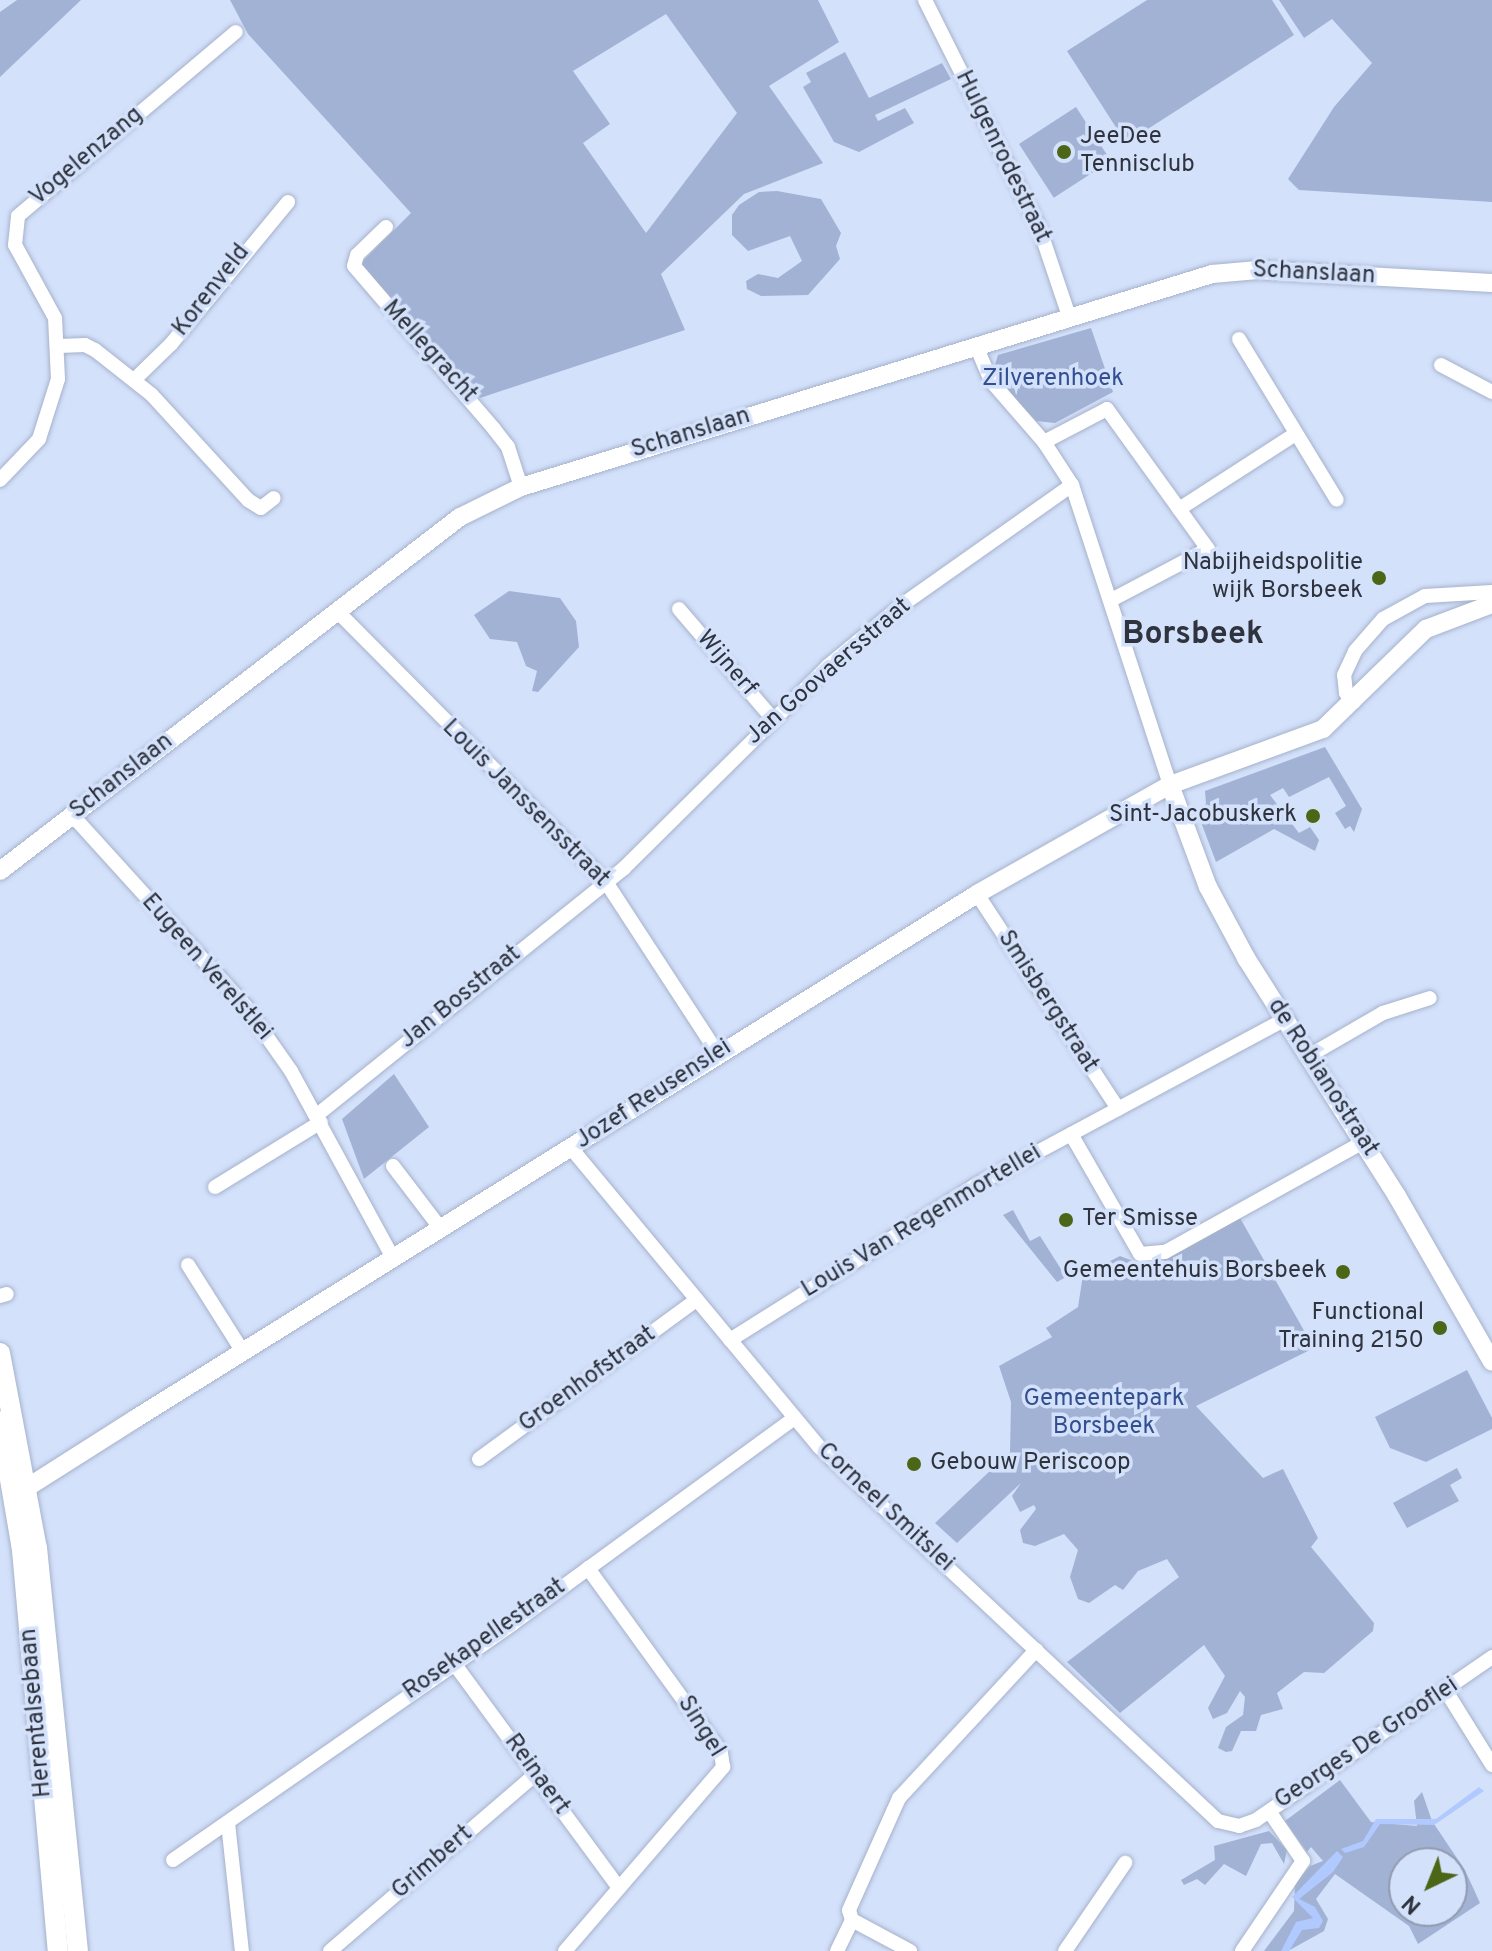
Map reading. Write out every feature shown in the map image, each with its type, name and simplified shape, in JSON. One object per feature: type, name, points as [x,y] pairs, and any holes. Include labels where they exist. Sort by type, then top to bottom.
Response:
[{"type":"main road","name":"Herentalsebaan","points":[[0,1353],[20,1481],[54,1808],[58,1951]]},
{"type":"main road","name":"Herentalsebaan","points":[[0,1421],[20,1481],[8,1518],[78,1951]]},
{"type":"street","name":"Hulgenrodestraat","points":[[925,0],[1040,230],[1070,319]]},
{"type":"street","name":"Vogelenzang","points":[[0,480],[32,451],[46,425],[58,379],[59,346],[48,300],[15,245],[18,216],[236,32]]},
{"type":"street","name":"Korenveld","points":[[134,380],[171,344],[288,202]]},
{"type":"street","name":"Mellegracht","points":[[386,227],[357,255],[354,266],[508,447],[521,487]]},
{"type":"street","name":"Schanslaan","points":[[0,871],[460,517],[521,487],[1233,270],[1492,283]]},
{"type":"street","points":[[1239,339],[1279,398],[1294,435],[1337,500]]},
{"type":"street","points":[[59,346],[85,345],[134,380],[248,500],[261,508],[274,498]]},
{"type":"street","points":[[977,348],[991,381],[1044,442],[1072,485],[1113,599],[1170,785]]},
{"type":"street","points":[[1441,365],[1492,392]]},
{"type":"street","points":[[1044,442],[1107,409],[1208,549],[1113,599]]},
{"type":"street","points":[[1179,509],[1294,435]]},
{"type":"street","name":"Jan Goovaersstraat","points":[[606,882],[773,719],[902,605],[1072,485]]},
{"type":"street","points":[[1492,592],[1425,596],[1383,619],[1355,651],[1344,675],[1346,693],[1354,702],[1426,629],[1492,604]]},
{"type":"street","name":"Wijnerf","points":[[679,609],[773,719]]},
{"type":"street","name":"Louis Janssensstraat","points":[[337,611],[606,882],[718,1054]]},
{"type":"street","name":"Jozef Reusenslei","points":[[20,1481],[243,1352],[977,894],[1170,785],[1323,729],[1354,702]]},
{"type":"street","name":"de Robianostraat","points":[[1170,785],[1208,887],[1284,1020],[1362,1143],[1492,1362]]},
{"type":"street","name":"Eugeen Verelstlei","points":[[72,815],[246,1007],[319,1119],[393,1258]]},
{"type":"street","name":"Jan Bosstraat","points":[[215,1187],[319,1119],[606,882]]},
{"type":"street","name":"Smisbergstraat","points":[[977,894],[1118,1109]]},
{"type":"street","points":[[1307,1057],[1383,1013],[1430,998]]},
{"type":"street","name":"Louis Van Regenmortellei","points":[[730,1340],[976,1185],[1284,1020]]},
{"type":"street","points":[[1071,1134],[1140,1254],[1165,1252],[1362,1143]]},
{"type":"street","name":"Corneel Smitslei","points":[[571,1148],[794,1418],[1209,1815],[1239,1826]]},
{"type":"street","points":[[393,1166],[441,1229]]},
{"type":"street","points":[[188,1265],[243,1352]]},
{"type":"street","name":"Groenhofstraat","points":[[479,1459],[696,1300]]},
{"type":"street","name":"Rosekapellestraat","points":[[173,1860],[588,1568],[794,1418]]},
{"type":"street","name":"Singel","points":[[565,1951],[723,1767],[721,1752],[588,1568]]},
{"type":"street","points":[[837,1951],[852,1920],[849,1910],[899,1798],[1036,1650]]},
{"type":"street","name":"Georges De Grooflei","points":[[1239,1826],[1269,1811],[1492,1657]]},
{"type":"street","name":"Reinaert","points":[[453,1662],[619,1888]]},
{"type":"street","points":[[1446,1691],[1492,1765]]},
{"type":"street","name":"Grimbert","points":[[330,1951],[536,1774]]},
{"type":"street","points":[[1242,1951],[1303,1861],[1269,1811]]},
{"type":"street","points":[[228,1823],[242,1951]]},
{"type":"street","points":[[1065,1951],[1125,1863]]},
{"type":"street","points":[[852,1920],[910,1951]]},
{"type":"green space","points":[[17,0],[81,0],[0,77],[0,12]]},
{"type":"green space","points":[[230,0],[818,0],[839,42],[769,86],[823,163],[744,194],[661,274],[685,330],[480,398],[360,264],[411,213],[248,34]],"holes":[[[666,14],[737,113],[646,233],[583,143],[610,124],[573,71]]]},
{"type":"green space","points":[[1147,0],[1272,0],[1294,35],[1126,143],[1067,51]]},
{"type":"green space","points":[[1279,0],[1492,0],[1492,202],[1299,190],[1288,179],[1334,107],[1372,63],[1332,19],[1304,38]]},
{"type":"green space","points":[[845,52],[869,98],[942,63],[951,79],[875,115],[878,121],[905,108],[914,123],[859,152],[834,142],[803,87],[811,82],[806,73]]},
{"type":"green space","name":"JeeDee Tennisclub","points":[[1076,107],[1111,161],[1054,198],[1019,144]]},
{"type":"green space","points":[[777,191],[821,199],[841,233],[836,246],[840,259],[808,295],[761,296],[747,289],[746,281],[758,274],[778,278],[802,261],[790,236],[748,251],[732,235],[732,215],[739,205],[759,192]]},
{"type":"green space","name":"Zilverenhoek","points":[[1091,328],[1113,392],[1055,423],[1036,421],[992,374],[998,355]]},
{"type":"green space","points":[[509,591],[560,598],[576,621],[579,647],[538,692],[532,691],[537,671],[526,666],[517,642],[490,639],[474,615]]},
{"type":"green space","points":[[1325,747],[1362,809],[1354,832],[1350,826],[1345,829],[1335,813],[1346,806],[1329,777],[1289,797],[1283,788],[1270,795],[1299,833],[1310,827],[1319,840],[1315,851],[1274,829],[1216,862],[1196,809],[1206,804],[1205,791]]},
{"type":"green space","points":[[394,1074],[429,1127],[364,1179],[342,1119]]},
{"type":"green space","points":[[1013,1210],[1030,1241],[1040,1236],[1066,1277],[1057,1282],[1003,1215]]},
{"type":"green space","name":"Gemeentepark Borsbeek","points":[[1240,1218],[1314,1348],[1196,1406],[1263,1478],[1283,1469],[1318,1538],[1311,1547],[1374,1623],[1373,1631],[1324,1673],[1304,1672],[1277,1693],[1283,1709],[1261,1715],[1256,1731],[1241,1731],[1232,1751],[1226,1752],[1218,1748],[1226,1727],[1243,1715],[1245,1697],[1240,1691],[1227,1713],[1213,1719],[1208,1708],[1225,1676],[1204,1645],[1120,1713],[1067,1662],[1179,1577],[1167,1559],[1138,1571],[1123,1590],[1115,1585],[1089,1603],[1078,1599],[1070,1577],[1078,1550],[1064,1534],[1035,1546],[1023,1543],[1020,1530],[1036,1509],[1034,1505],[1020,1512],[1012,1496],[1021,1483],[957,1543],[935,1523],[1010,1452],[1011,1402],[999,1366],[1052,1337],[1046,1328],[1078,1307],[1083,1275],[1120,1256],[1141,1264],[1163,1260]]},
{"type":"green space","points":[[1467,1370],[1492,1418],[1492,1429],[1426,1462],[1390,1448],[1375,1417]]},
{"type":"green space","points":[[1457,1468],[1462,1478],[1450,1485],[1459,1501],[1407,1528],[1393,1503]]},
{"type":"green space","points":[[1340,1780],[1371,1822],[1417,1826],[1414,1801],[1422,1792],[1432,1821],[1450,1847],[1388,1847],[1388,1911],[1335,1874],[1316,1899],[1328,1919],[1324,1931],[1288,1951],[1264,1951],[1294,1911],[1295,1884],[1310,1866],[1323,1861],[1311,1847],[1307,1852],[1285,1821]]},
{"type":"green space","points":[[1269,1831],[1287,1850],[1284,1864],[1272,1843],[1261,1844],[1246,1876],[1224,1864],[1205,1885],[1197,1879],[1184,1885],[1181,1880],[1215,1860],[1214,1846]]},
{"type":"green space","points":[[1468,1877],[1480,1903],[1468,1911]]},
{"type":"green space","points":[[1410,1927],[1444,1927],[1418,1944]]},
{"type":"shaded area","points":[[1479,1787],[1484,1791],[1434,1825],[1380,1824],[1364,1847],[1345,1853],[1341,1849],[1363,1841],[1376,1819],[1436,1819]]},
{"type":"shaded area","points":[[1337,1851],[1343,1857],[1333,1872],[1299,1899],[1315,1907],[1323,1921],[1319,1928],[1302,1930],[1289,1951],[1281,1951],[1296,1922],[1313,1918],[1292,1897]]},
{"type":"place","name":"JeeDee Tennisclub","points":[[1064,152]]},
{"type":"place","name":"Nabijheidspolitie wijk Borsbeek","points":[[1379,578]]},
{"type":"place","name":"Sint-Jacobuskerk","points":[[1313,816]]},
{"type":"place","name":"Ter Smisse","points":[[1066,1220]]},
{"type":"place","name":"Gemeentehuis Borsbeek","points":[[1343,1272]]},
{"type":"place","name":"Functional Training 2150","points":[[1440,1328]]},
{"type":"place","name":"Gebouw Periscoop","points":[[914,1464]]},
{"type":"district","name":"Borsbeek","points":[[1193,635]]}]
